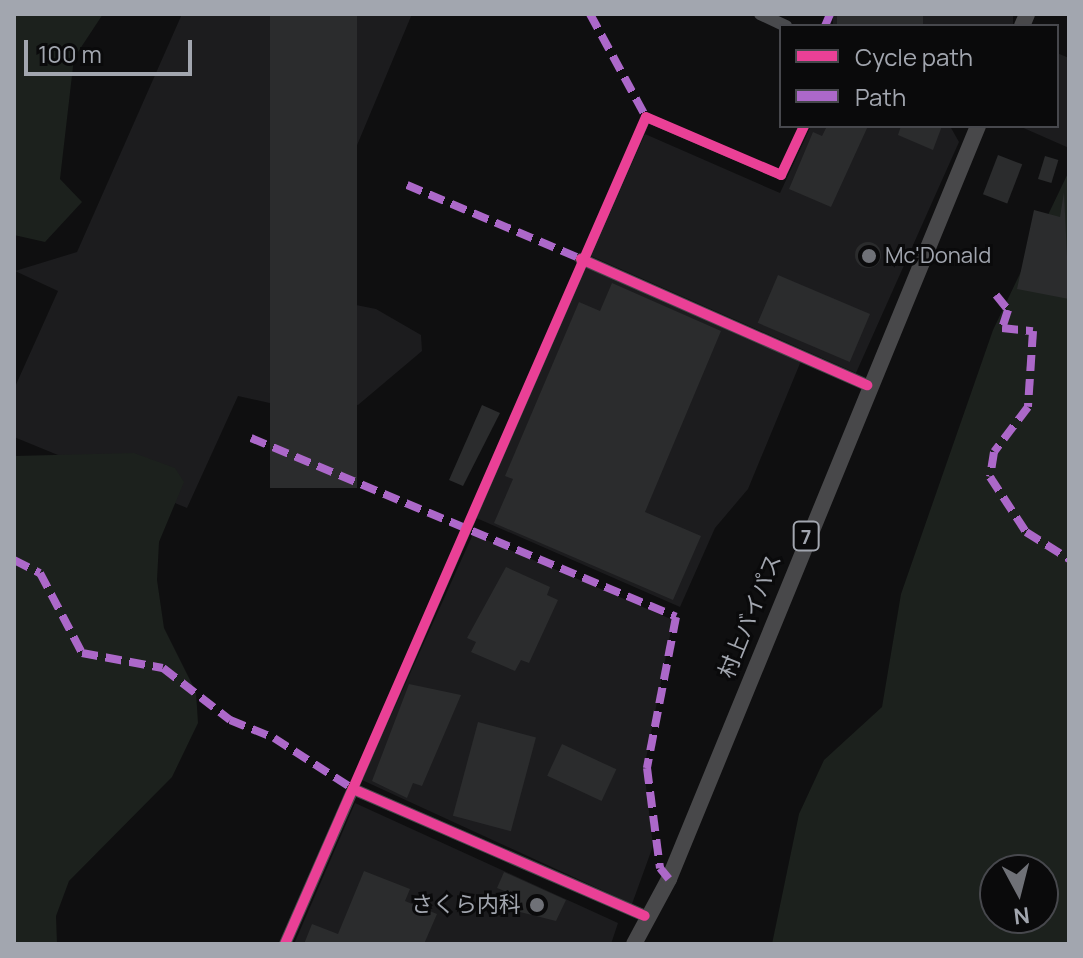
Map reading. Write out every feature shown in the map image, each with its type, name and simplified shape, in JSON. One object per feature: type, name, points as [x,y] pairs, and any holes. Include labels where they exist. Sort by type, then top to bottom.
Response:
[{"type":"highway","name":"村上バイパス","points":[[634,944],[645,916],[669,879],[867,385],[977,128]]},
{"type":"street","points":[[760,14],[782,24]]},
{"type":"street","points":[[285,944],[581,259],[646,117],[781,175],[803,128]]},
{"type":"street","points":[[581,259],[867,385]]},
{"type":"street","points":[[353,789],[645,916]]},
{"type":"shaded area","points":[[14,14],[103,14],[74,58],[60,179],[82,202],[45,242],[14,235]]},
{"type":"shaded area","points":[[182,14],[412,14],[288,310],[341,302],[376,309],[421,335],[422,351],[358,405],[329,399],[283,406],[238,396],[187,508],[14,437],[14,389],[58,291],[15,271],[77,252]]},
{"type":"shaded area","points":[[833,14],[1013,14],[1013,24],[833,24]]},
{"type":"shaded area","points":[[1059,54],[1069,58],[1069,148],[1024,128],[1059,128]]},
{"type":"shaded area","points":[[810,128],[951,128],[959,142],[856,373],[591,256],[645,134],[780,193]]},
{"type":"shaded area","points":[[1069,171],[1069,944],[772,944],[799,814],[824,760],[882,707],[901,594],[993,330]]},
{"type":"shaded area","points":[[587,265],[801,361],[748,489],[715,528],[680,607],[474,517]]},
{"type":"shaded area","points":[[134,453],[175,468],[184,482],[159,542],[157,580],[164,628],[196,692],[198,723],[172,777],[69,881],[56,916],[57,944],[14,944],[14,456]]},
{"type":"shaded area","points":[[473,534],[673,620],[644,769],[653,846],[632,904],[362,780]]},
{"type":"shaded area","points":[[355,803],[618,923],[611,944],[294,944]]},
{"type":"building","points":[[270,14],[357,14],[357,488],[270,488]]},
{"type":"building","points":[[837,14],[923,14],[923,24],[837,24]]},
{"type":"building","points":[[826,128],[867,128],[831,207],[789,189],[813,132],[822,136]]},
{"type":"building","points":[[900,128],[941,128],[933,150],[898,135]]},
{"type":"building","points":[[998,155],[1022,164],[1007,204],[983,194]]},
{"type":"building","points":[[1045,156],[1058,160],[1051,183],[1038,179]]},
{"type":"building","points":[[1064,192],[1069,299],[1017,289],[1034,210],[1060,217]]},
{"type":"building","name":"Mc'Donald","points":[[868,242],[877,246],[881,255],[877,264],[868,268],[859,264],[855,255],[859,246]]},
{"type":"building","points":[[778,275],[870,314],[850,362],[758,323]]},
{"type":"building","points":[[612,283],[721,331],[645,512],[701,536],[673,600],[494,523],[513,479],[505,476],[579,302],[600,311]]},
{"type":"building","points":[[482,405],[500,413],[463,486],[449,480]]},
{"type":"building","points":[[506,567],[550,587],[547,595],[558,600],[529,663],[521,660],[515,671],[471,652],[476,642],[467,638]]},
{"type":"building","points":[[409,684],[461,695],[422,786],[413,783],[407,798],[372,781]]},
{"type":"building","points":[[478,722],[536,738],[511,831],[453,816]]},
{"type":"building","points":[[562,744],[616,769],[602,801],[547,776]]},
{"type":"building","points":[[364,871],[410,889],[405,901],[437,914],[424,944],[304,944],[312,924],[338,934]]},
{"type":"building","name":"さくら内科","points":[[504,872],[566,900],[556,921],[508,909],[514,895],[497,888]]},
{"type":"marked path","points":[[590,14],[646,117]]},
{"type":"marked path","points":[[826,24],[830,14]]},
{"type":"marked path","points":[[407,185],[581,259]]},
{"type":"marked path","points":[[996,295],[1008,310],[1002,328],[1033,331],[1028,407],[994,452],[990,477],[1026,532],[1069,559]]},
{"type":"marked path","points":[[251,438],[676,617],[647,768],[660,868],[669,879]]},
{"type":"marked path","points":[[14,560],[40,573],[82,653],[163,668],[230,720],[274,738],[353,789]]},
{"type":"cycle path","points":[[285,944],[646,117],[781,175],[803,128]]},
{"type":"cycle path","points":[[581,259],[867,385]]},
{"type":"cycle path","points":[[353,789],[645,916]]},
{"type":"place","name":"Mc'Donald","points":[[869,256]]},
{"type":"place","name":"さくら内科","points":[[537,905]]}]
